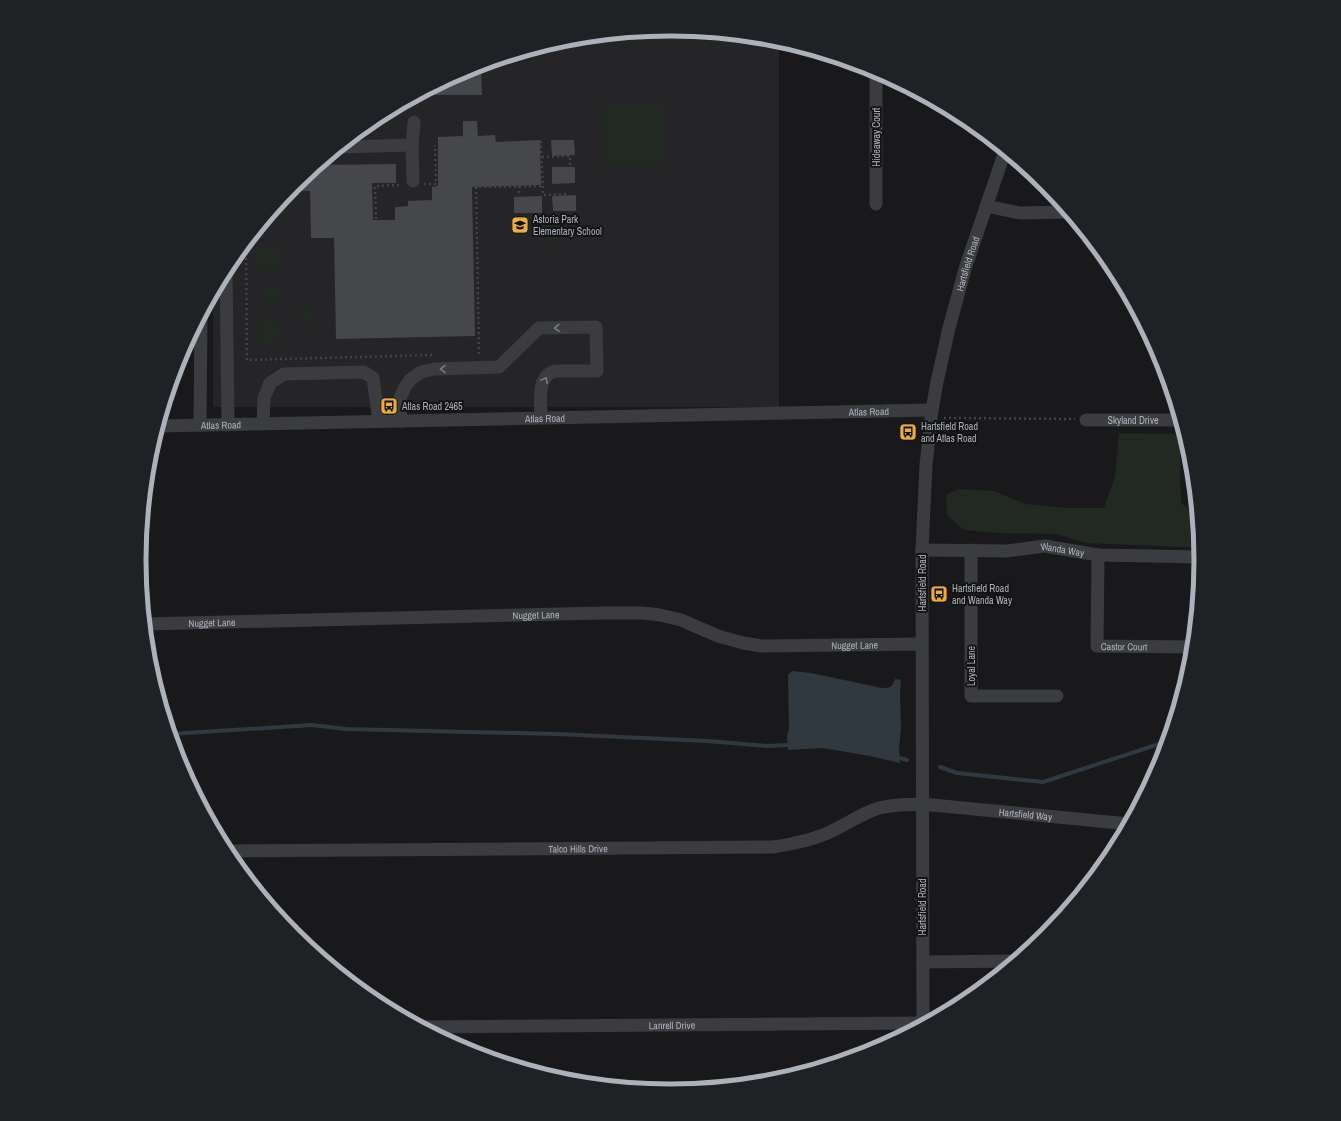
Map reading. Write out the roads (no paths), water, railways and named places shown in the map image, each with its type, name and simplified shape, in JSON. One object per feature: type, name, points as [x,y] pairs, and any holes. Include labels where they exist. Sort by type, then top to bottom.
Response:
[{"type":"street","name":"Hideaway Court","points":[[876,78],[876,204]]},
{"type":"street","points":[[412,181],[412,145],[414,122]]},
{"type":"street","points":[[348,147],[412,145]]},
{"type":"street","name":"Hartsfield Road","points":[[923,1020],[922,550],[926,465],[936,382],[949,328],[964,269],[1003,155]]},
{"type":"street","points":[[986,206],[1020,212],[1062,212]]},
{"type":"street","points":[[226,282],[228,425]]},
{"type":"street","points":[[200,425],[201,327]]},
{"type":"street","points":[[401,421],[400,398],[410,380],[422,372],[434,369],[499,368],[539,328],[596,327],[597,371],[555,371],[549,373],[543,380],[541,388],[541,418]]},
{"type":"street","points":[[263,424],[264,398],[270,383],[284,374],[348,372],[364,372],[373,378],[379,422]]},
{"type":"street","name":"Atlas Road","points":[[164,426],[541,418],[931,414]]},
{"type":"street","name":"Skyland Drive","points":[[1086,420],[1175,420]]},
{"type":"street","name":"Wanda Way","points":[[922,550],[1007,551],[1045,546],[1098,555],[1195,557]]},
{"type":"street","name":"Loyal Lane","points":[[972,550],[972,696],[1057,696]]},
{"type":"street","name":"Castor Court","points":[[1098,555],[1097,646],[1188,647]]},
{"type":"street","name":"Nugget Lane","points":[[150,624],[643,613],[681,620],[718,636],[743,643],[762,646],[922,644]]},
{"type":"street","name":"Hartsfield Way","points":[[922,804],[1125,824]]},
{"type":"street","name":"Talco Hills Drive","points":[[233,851],[773,847],[814,839],[876,809],[892,805],[922,804]]},
{"type":"street","points":[[923,962],[1009,961]]},
{"type":"street","name":"Lanrell Drive","points":[[431,1027],[915,1024]]},
{"type":"waterway","points":[[176,734],[312,725],[346,729],[557,734],[707,741],[768,746],[787,745]]},
{"type":"waterway","points":[[940,767],[957,773],[1043,782],[1162,743]]},
{"type":"waterway","points":[[900,758],[907,760]]},
{"type":"place","name":"Astoria Park Elementary School","points":[[520,225]]},
{"type":"place","name":"Atlas Road 2465","points":[[389,406]]},
{"type":"place","name":"Hartsfield Road and Atlas Road","points":[[908,432]]},
{"type":"place","name":"Hartsfield Road and Wanda Way","points":[[939,594]]}]
